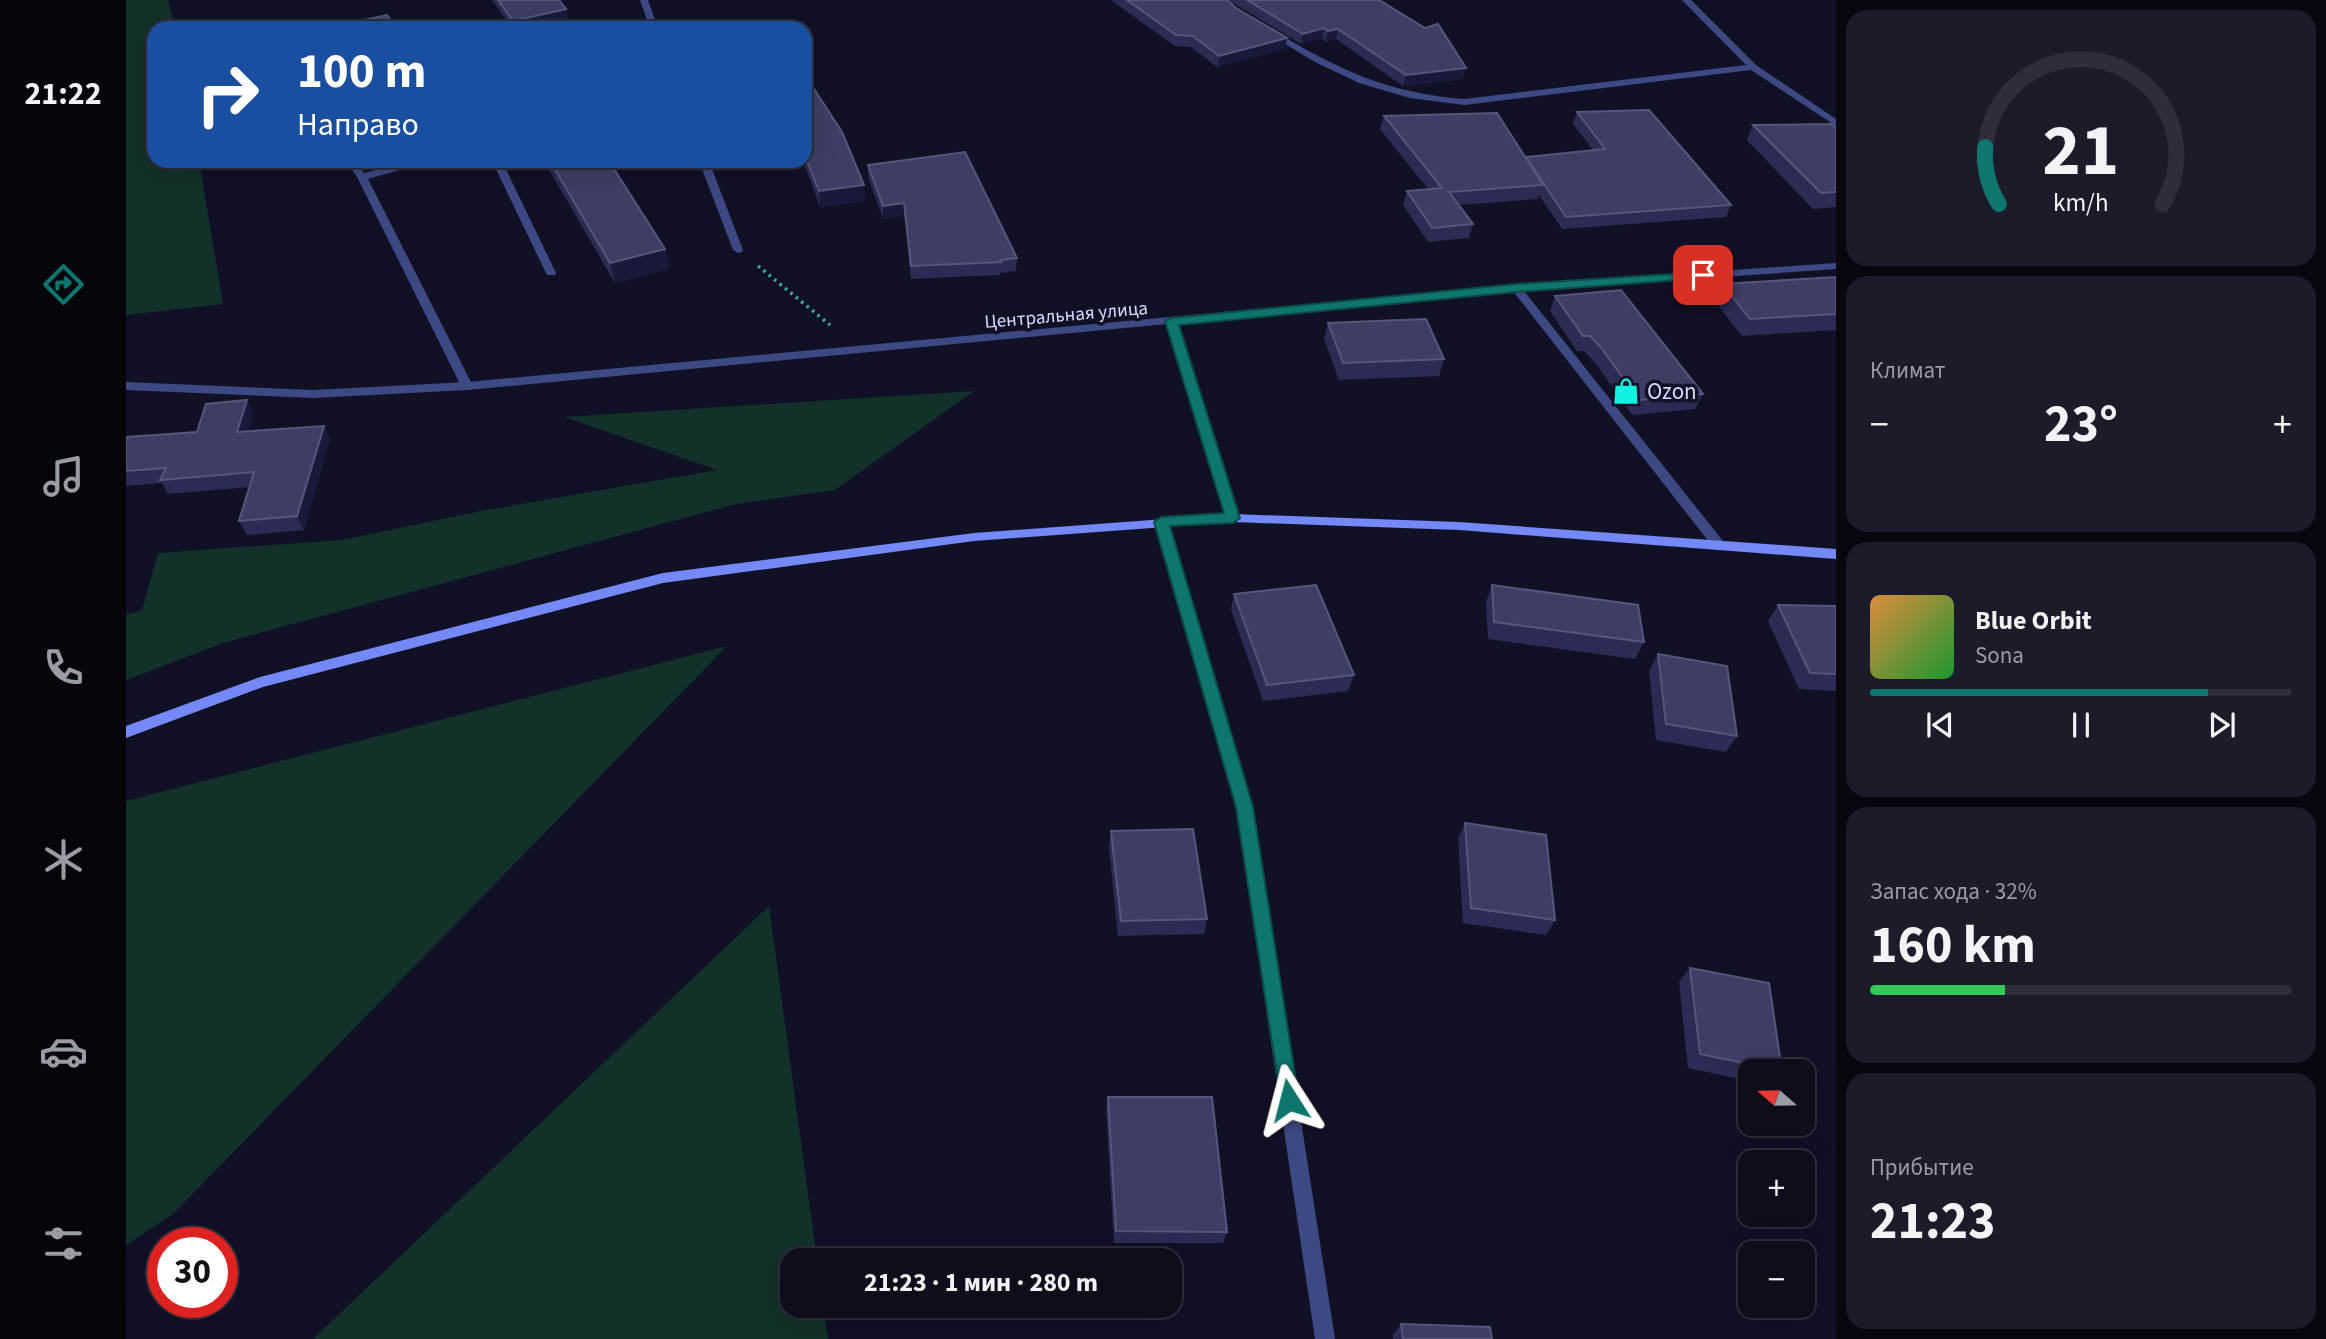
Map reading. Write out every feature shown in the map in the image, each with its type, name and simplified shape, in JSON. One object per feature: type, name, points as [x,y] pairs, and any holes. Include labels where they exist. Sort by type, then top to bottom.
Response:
[{"type":"main road","points":[[126,732],[260,682],[663,578],[974,537],[1233,518],[1459,526],[1836,554]]},
{"type":"street","points":[[644,0],[652,21]]},
{"type":"street","points":[[1686,0],[1753,66],[1836,123]]},
{"type":"street","points":[[1256,24],[1354,79],[1389,92],[1432,100],[1464,102],[1753,66]]},
{"type":"street","points":[[356,168],[467,386]]},
{"type":"street","points":[[362,177],[399,168]]},
{"type":"street","points":[[500,168],[551,273]]},
{"type":"street","points":[[707,168],[738,250]]},
{"type":"street","name":"Центральная улица","points":[[126,386],[314,394],[467,386],[1516,288],[1836,266]]},
{"type":"street","points":[[1516,288],[1718,544]]},
{"type":"street","points":[[1172,321],[1233,518]]},
{"type":"street","points":[[1161,522],[1244,807],[1325,1339]]},
{"type":"path","points":[[738,250],[862,351]]},
{"type":"green space","points":[[126,0],[168,0],[173,21],[147,21],[147,168],[200,168],[223,304],[126,315]]},
{"type":"green space","points":[[974,391],[835,490],[736,504],[223,643],[126,680],[126,615],[142,610],[158,553],[342,540],[481,511],[717,470],[564,417]]},
{"type":"green space","points":[[727,646],[173,1214],[153,1227],[147,1227],[147,1231],[126,1245],[126,801]]},
{"type":"green space","points":[[769,906],[815,1248],[780,1248],[780,1318],[825,1318],[828,1339],[313,1339]]},
{"type":"building","points":[[498,0],[559,0],[566,9],[513,21]]},
{"type":"building","points":[[1127,0],[1227,0],[1287,38],[1219,56],[1193,36],[1176,35]]},
{"type":"building","points":[[1247,0],[1379,0],[1425,28],[1438,24],[1466,68],[1406,75],[1338,29],[1328,31],[1324,28],[1303,34]]},
{"type":"building","points":[[387,15],[391,21],[360,21]]},
{"type":"building","points":[[812,86],[842,132],[864,185],[819,191],[810,168],[812,168]]},
{"type":"building","points":[[1649,110],[1731,205],[1566,217],[1526,157],[1605,149],[1577,112]]},
{"type":"building","points":[[1497,113],[1543,185],[1449,192],[1473,224],[1432,228],[1407,191],[1442,188],[1384,116]]},
{"type":"building","points":[[1832,124],[1836,128],[1836,192],[1821,193],[1753,125]]},
{"type":"building","points":[[965,152],[1017,258],[1000,260],[1001,262],[911,266],[904,203],[883,206],[868,165]]},
{"type":"building","points":[[554,168],[613,168],[665,249],[610,263]]},
{"type":"building","points":[[1836,277],[1836,314],[1750,319],[1722,284]]},
{"type":"building","points":[[1621,290],[1703,394],[1639,400],[1602,349],[1590,336],[1583,336],[1555,296]]},
{"type":"building","points":[[1426,319],[1444,359],[1343,363],[1328,323]]},
{"type":"building","points":[[247,400],[237,432],[324,426],[297,516],[239,521],[254,472],[160,480],[166,468],[126,471],[126,437],[197,432],[206,404]]},
{"type":"building","points":[[1316,585],[1354,675],[1267,685],[1234,594]]},
{"type":"building","points":[[1492,585],[1638,605],[1644,642],[1494,622]]},
{"type":"building","points":[[1778,605],[1836,606],[1836,674],[1810,673]]},
{"type":"building","points":[[1658,654],[1727,666],[1737,736],[1666,724]]},
{"type":"building","points":[[1465,823],[1546,835],[1555,920],[1471,908]]},
{"type":"building","points":[[1193,829],[1207,919],[1121,921],[1111,831]]},
{"type":"building","points":[[1690,968],[1769,983],[1780,1059],[1738,1059],[1738,1062],[1700,1054]]},
{"type":"building","points":[[1108,1097],[1212,1097],[1227,1232],[1116,1231]]},
{"type":"building","points":[[1401,1324],[1490,1327],[1492,1339],[1403,1339]]},
{"type":"place","name":"Ozon","points":[[1626,391]]},
{"type":"route","points":[[1289,1100],[1244,807],[1161,522],[1233,518],[1172,321],[1516,288],[1703,275]]}]
